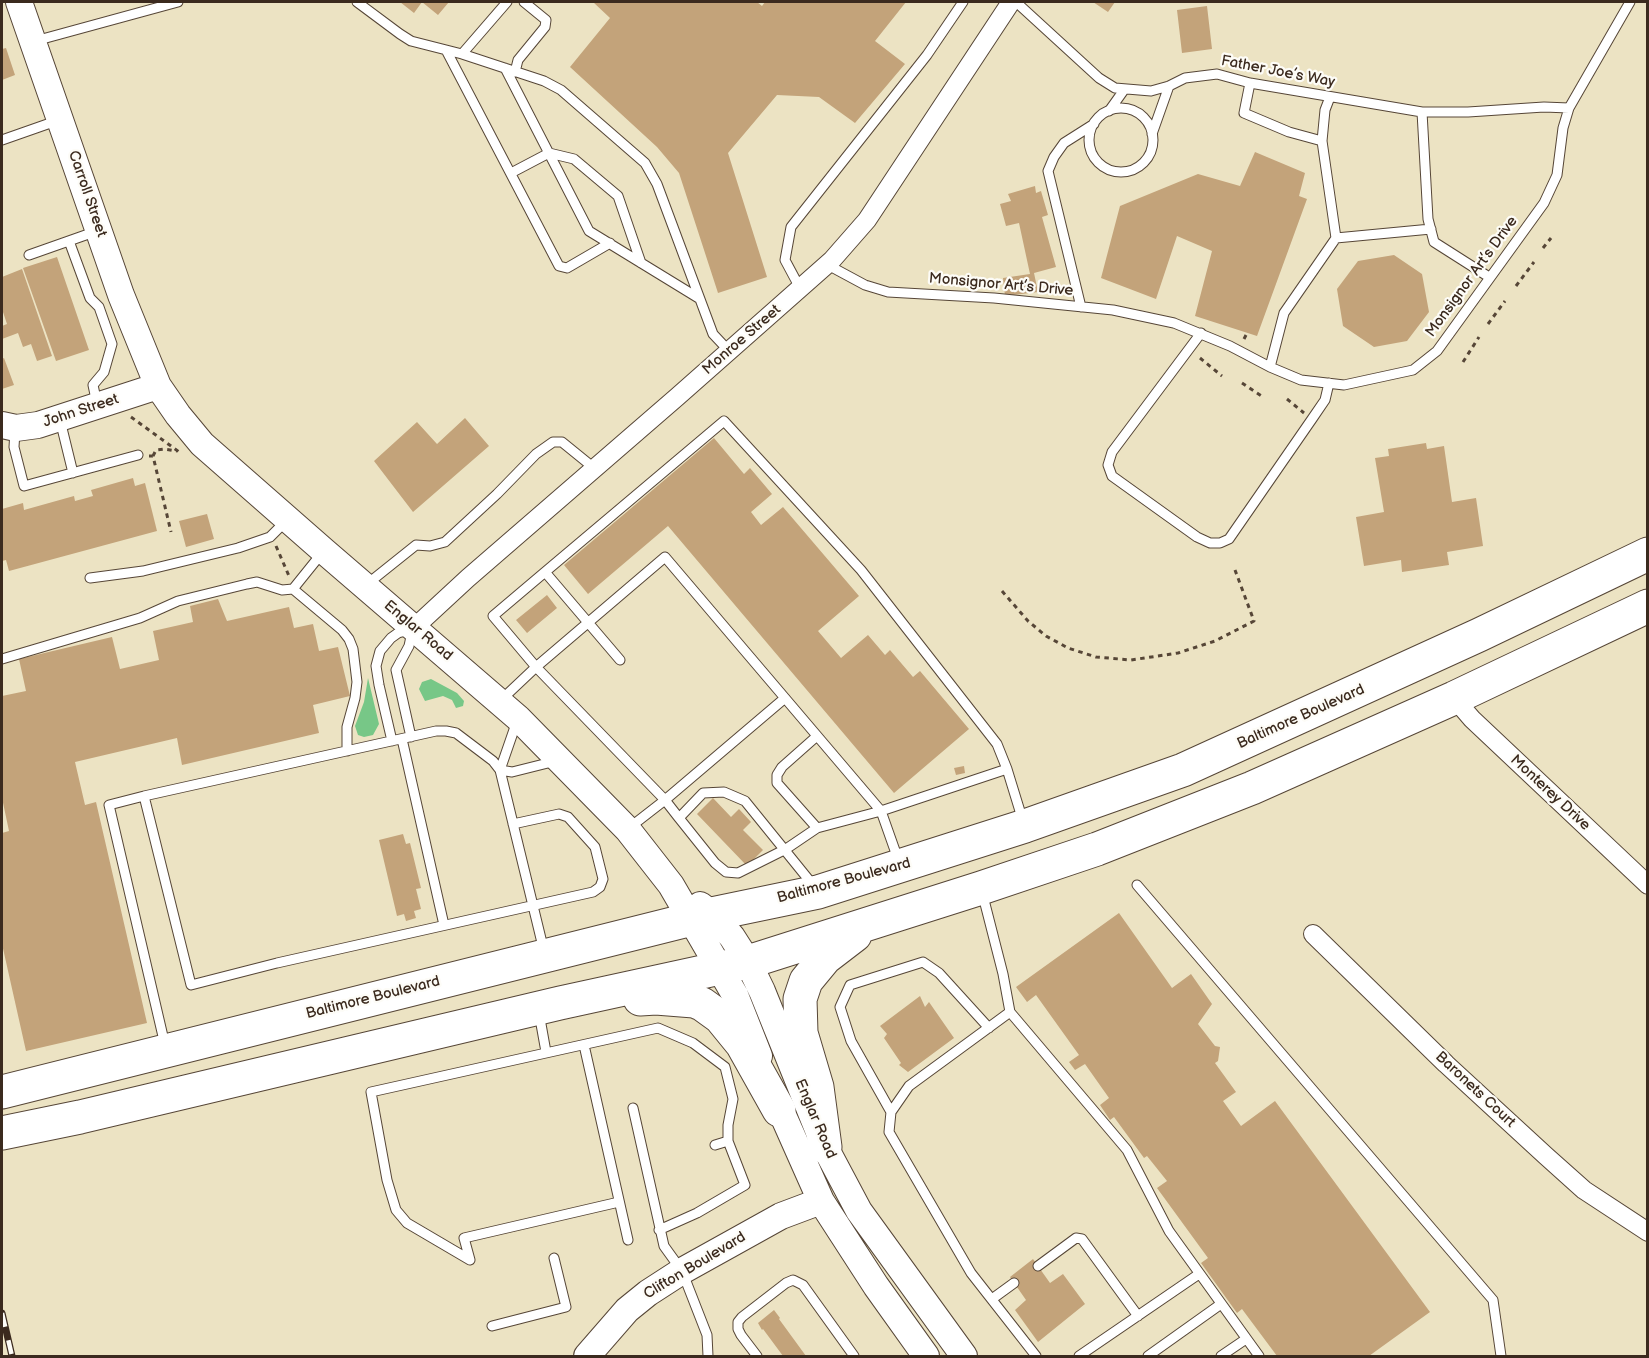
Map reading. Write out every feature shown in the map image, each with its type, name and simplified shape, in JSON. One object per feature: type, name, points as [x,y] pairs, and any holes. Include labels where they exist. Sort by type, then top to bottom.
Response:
[{"type":"highway","name":"Baltimore Boulevard","points":[[2,1092],[701,917],[818,892],[901,867],[1183,770],[1479,635],[1647,554]]},
{"type":"highway","points":[[7,1132],[80,1117],[549,1006],[734,966],[891,917],[1097,849],[1252,788],[1454,698],[1647,606]]},
{"type":"highway","points":[[825,1147],[817,1087],[801,1033],[800,999],[806,981],[825,958],[860,931],[891,917]]},
{"type":"highway","points":[[549,1006],[656,998],[694,1001],[702,1004],[720,1017],[742,1044],[779,1110]]},
{"type":"street","name":"Carroll Street","points":[[19,2],[99,230],[125,339],[158,386]]},
{"type":"street","name":"Monroe Street","points":[[415,627],[826,264],[867,220],[1011,2]]},
{"type":"street","name":"John Street","points":[[9,427],[38,425],[158,386]]},
{"type":"street","name":"Englar Road","points":[[158,386],[202,444],[415,627],[509,710],[561,760],[627,830],[671,885],[701,917],[734,966],[762,991],[825,1147],[859,1210],[964,1356]]},
{"type":"street","name":"Monterey Drive","points":[[1454,698],[1472,719],[1647,885]]},
{"type":"street","name":"Baronets Court","points":[[1313,934],[1446,1064],[1584,1190],[1647,1232]]},
{"type":"street","name":"Englar Road","points":[[734,966],[741,1008],[779,1110],[821,1201],[876,1286],[926,1356]]},
{"type":"street","name":"Clifton Boulevard","points":[[587,1356],[627,1310],[682,1271],[781,1216],[821,1201]]},
{"type":"lane","points":[[34,41],[178,2]]},
{"type":"lane","points":[[357,2],[411,41],[462,54],[544,81],[561,90],[645,163],[657,184],[713,334],[729,351]]},
{"type":"lane","points":[[462,54],[507,2]]},
{"type":"lane","points":[[510,70],[545,27],[546,20],[524,2]]},
{"type":"lane","points":[[800,288],[785,260],[791,227],[927,55],[963,2]]},
{"type":"lane","name":"Father Joe’s Way","points":[[1017,2],[1099,78],[1115,88],[1124,90],[1151,92],[1185,78],[1217,74],[1250,83],[1422,112],[1569,108]]},
{"type":"lane","name":"Monsignor Art’s Drive","points":[[826,264],[865,285],[888,292],[994,298],[1113,310],[1174,323],[1230,346],[1301,380],[1344,385],[1413,369],[1437,351],[1544,203],[1557,175],[1563,128],[1569,108],[1630,2]]},
{"type":"lane","points":[[446,50],[559,266],[567,268],[610,243]]},
{"type":"lane","points":[[510,70],[589,231],[700,299]]},
{"type":"lane","points":[[1250,83],[1245,113],[1289,132],[1322,141]]},
{"type":"lane","points":[[1152,134],[1169,86]]},
{"type":"lane","points":[[1109,111],[1131,110],[1148,123],[1153,143],[1150,154],[1134,170],[1124,172],[1104,168],[1096,160],[1089,140],[1097,119],[1109,111],[1124,90]]},
{"type":"lane","points":[[1270,367],[1284,313],[1336,238],[1322,141],[1325,110],[1330,97]]},
{"type":"lane","points":[[1422,112],[1428,219],[1434,242],[1489,277]]},
{"type":"lane","points":[[2,140],[61,119]]},
{"type":"lane","points":[[1081,307],[1048,171],[1064,143],[1094,124]]},
{"type":"lane","points":[[511,173],[549,153],[574,159],[618,196],[641,263]]},
{"type":"lane","points":[[1336,238],[1431,229]]},
{"type":"lane","points":[[29,255],[99,230]]},
{"type":"lane","points":[[69,240],[90,298],[125,339],[93,385],[98,406]]},
{"type":"lane","points":[[1201,333],[1112,452],[1108,465],[1112,476],[1197,537],[1210,543],[1220,543],[1229,539],[1325,400],[1329,383]]},
{"type":"lane","points":[[60,418],[73,473]]},
{"type":"lane","points":[[1007,769],[881,811],[817,828],[786,849],[738,873],[726,872],[715,863],[665,800],[536,667],[493,616],[724,421],[861,570],[997,744],[1007,769],[1025,826]]},
{"type":"lane","points":[[9,427],[24,486],[138,455]]},
{"type":"lane","points":[[365,586],[416,545],[430,546],[445,542],[536,454],[553,442],[562,442],[594,468]]},
{"type":"lane","points":[[90,578],[143,571],[238,548],[270,537],[288,519]]},
{"type":"lane","points":[[293,589],[324,551]]},
{"type":"lane","points":[[545,956],[500,770],[509,710],[536,667],[665,557],[881,811],[901,867]]},
{"type":"lane","points":[[545,572],[620,660]]},
{"type":"lane","points":[[2,659],[140,618],[178,601],[247,584],[257,582],[282,590],[293,589],[342,630],[353,650],[357,682],[356,698],[347,727],[347,751]]},
{"type":"lane","points":[[401,739],[378,684],[377,659],[390,638],[415,627]]},
{"type":"lane","points":[[415,627],[410,646],[396,670],[401,739],[444,925]]},
{"type":"lane","points":[[627,830],[785,698]]},
{"type":"lane","points":[[166,1051],[109,806],[144,796],[436,731],[456,733],[493,761],[500,770],[512,772],[561,760]]},
{"type":"lane","points":[[817,736],[782,767],[777,775],[777,783],[817,828]]},
{"type":"lane","points":[[679,818],[703,793],[724,792],[744,801],[786,849],[818,892]]},
{"type":"lane","points":[[144,796],[191,985],[597,890],[603,879],[598,853],[591,842],[564,815],[559,814],[513,824]]},
{"type":"lane","points":[[1137,885],[1493,1300],[1502,1356]]},
{"type":"lane","points":[[981,888],[1003,974],[1010,1012],[1127,1149],[1169,1231],[1259,1356]]},
{"type":"lane","points":[[891,1112],[851,1041],[840,1007],[850,985],[923,962],[952,985],[989,1028]]},
{"type":"lane","points":[[546,1052],[549,1006]]},
{"type":"lane","points":[[1010,1012],[909,1086],[891,1112],[889,1131],[971,1273],[1036,1356]]},
{"type":"lane","points":[[619,1202],[464,1238],[470,1260],[407,1223],[396,1209],[387,1180],[371,1092],[658,1028],[693,1043],[725,1067],[733,1099],[728,1125],[728,1141],[745,1185],[697,1213],[659,1230]]},
{"type":"lane","points":[[584,1045],[628,1240]]},
{"type":"lane","points":[[633,1108],[659,1230],[664,1246],[682,1271],[707,1335],[708,1356]]},
{"type":"lane","points":[[715,1145],[728,1141]]},
{"type":"lane","points":[[1038,1266],[1076,1238],[1082,1239],[1138,1316]]},
{"type":"lane","points":[[492,1326],[566,1307],[554,1258]]},
{"type":"lane","points":[[1079,1356],[1199,1274]]},
{"type":"lane","points":[[757,1356],[741,1335],[738,1322],[786,1283],[793,1280],[803,1285],[854,1356]]},
{"type":"lane","points":[[992,1299],[1014,1283]]},
{"type":"lane","points":[[1148,1356],[1221,1304]]},
{"type":"lane","points":[[1221,1356],[1246,1339]]},
{"type":"path","points":[[1543,248],[1551,238]]},
{"type":"path","points":[[1516,286],[1534,262]]},
{"type":"path","points":[[1488,324],[1505,301]]},
{"type":"path","points":[[1244,339],[1247,333]]},
{"type":"path","points":[[1463,362],[1479,337]]},
{"type":"path","points":[[1200,358],[1222,376]]},
{"type":"path","points":[[1242,383],[1263,397]]},
{"type":"path","points":[[1287,399],[1308,416]]},
{"type":"path","points":[[171,532],[153,456],[156,450],[179,451]]},
{"type":"path","points":[[138,455],[153,456]]},
{"type":"path","points":[[276,546],[288,573]]},
{"type":"path","points":[[1002,591],[1028,621],[1046,636],[1068,648],[1096,657],[1131,660],[1178,653],[1215,641],[1254,621],[1235,570]]},
{"type":"green space","points":[[368,678],[379,724],[373,735],[364,737],[358,735],[355,726],[364,702]]},
{"type":"green space","points":[[431,679],[457,693],[464,701],[463,706],[456,708],[452,700],[443,696],[425,701],[419,689],[422,682]]},
{"type":"building","points":[[400,2],[422,2],[414,13]]},
{"type":"building","points":[[422,2],[449,2],[438,15]]},
{"type":"building","points":[[593,2],[757,2],[762,6],[765,2],[906,2],[875,41],[905,64],[855,123],[819,97],[777,95],[728,153],[767,277],[718,293],[679,173],[657,147],[570,67],[610,18]]},
{"type":"building","points":[[1093,2],[1115,2],[1108,12]]},
{"type":"building","points":[[1207,6],[1212,49],[1182,53],[1177,10]]},
{"type":"building","points":[[6,48],[15,75],[2,80],[2,49]]},
{"type":"building","points":[[1255,152],[1305,173],[1299,196],[1307,199],[1257,336],[1195,316],[1212,251],[1177,236],[1156,299],[1101,278],[1120,206],[1198,174],[1240,186]]},
{"type":"building","points":[[1035,186],[1036,193],[1041,191],[1048,215],[1042,217],[1056,267],[1034,273],[1038,292],[1005,296],[1003,278],[1030,274],[1019,223],[1006,226],[1000,204],[1011,201],[1008,194]]},
{"type":"building","points":[[1394,255],[1422,274],[1429,312],[1407,341],[1374,347],[1343,326],[1337,289],[1358,261]]},
{"type":"building","points":[[57,257],[89,350],[56,361],[23,268]]},
{"type":"building","points":[[22,269],[52,356],[37,361],[31,344],[23,347],[18,333],[2,339],[2,326],[7,324],[2,309],[2,277]]},
{"type":"building","points":[[4,358],[14,385],[2,389],[2,359]]},
{"type":"building","points":[[465,418],[489,446],[413,512],[374,461],[417,422],[437,444]]},
{"type":"building","points":[[714,438],[744,474],[750,468],[772,494],[751,512],[761,525],[783,507],[859,596],[818,631],[841,658],[868,635],[885,655],[890,650],[913,677],[920,671],[969,729],[894,793],[668,526],[588,594],[564,565]]},
{"type":"building","points":[[1426,443],[1427,449],[1444,446],[1452,502],[1476,498],[1483,546],[1447,552],[1449,565],[1402,572],[1401,560],[1364,566],[1356,517],[1384,512],[1375,458],[1389,456],[1388,449]]},
{"type":"building","points":[[133,478],[135,486],[145,483],[157,531],[9,571],[6,560],[2,561],[2,509],[23,503],[24,510],[74,496],[75,501],[93,496],[91,490]]},
{"type":"building","points":[[207,514],[214,539],[186,547],[179,521]]},
{"type":"building","points":[[547,595],[557,608],[527,633],[516,620]]},
{"type":"building","points":[[218,599],[227,621],[289,607],[294,628],[313,624],[319,651],[338,647],[350,696],[313,705],[319,733],[182,765],[177,738],[75,762],[85,805],[96,802],[147,1023],[26,1051],[2,944],[2,833],[9,831],[2,798],[2,696],[26,691],[19,659],[112,637],[120,669],[159,660],[153,631],[193,622],[190,606]]},
{"type":"building","points":[[964,766],[965,773],[956,775],[954,768]]},
{"type":"building","points":[[713,798],[731,817],[739,809],[751,822],[743,830],[763,850],[747,866],[697,814]]},
{"type":"building","points":[[403,834],[406,844],[410,843],[421,888],[416,889],[421,909],[414,911],[416,918],[406,921],[404,914],[397,916],[379,840]]},
{"type":"building","points":[[1119,913],[1172,988],[1191,974],[1212,1004],[1198,1024],[1215,1046],[1220,1047],[1218,1061],[1215,1063],[1236,1092],[1223,1101],[1241,1126],[1275,1101],[1430,1312],[1369,1356],[1277,1356],[1242,1309],[1237,1313],[1201,1263],[1208,1258],[1157,1188],[1167,1181],[1147,1156],[1144,1158],[1114,1117],[1110,1120],[1100,1105],[1109,1098],[1085,1064],[1075,1070],[1069,1062],[1079,1055],[1036,995],[1027,1002],[1016,987]]},
{"type":"building","points":[[920,996],[925,1007],[929,1002],[954,1038],[908,1072],[899,1065],[901,1063],[884,1038],[887,1034],[880,1026]]},
{"type":"building","points":[[1033,1259],[1050,1283],[1063,1274],[1085,1304],[1038,1342],[1015,1310],[1026,1300],[1010,1277]]},
{"type":"building","points":[[774,1310],[806,1356],[783,1356],[762,1330],[758,1323]]},
{"type":"railway","points":[[2,1313],[12,1356]]}]
